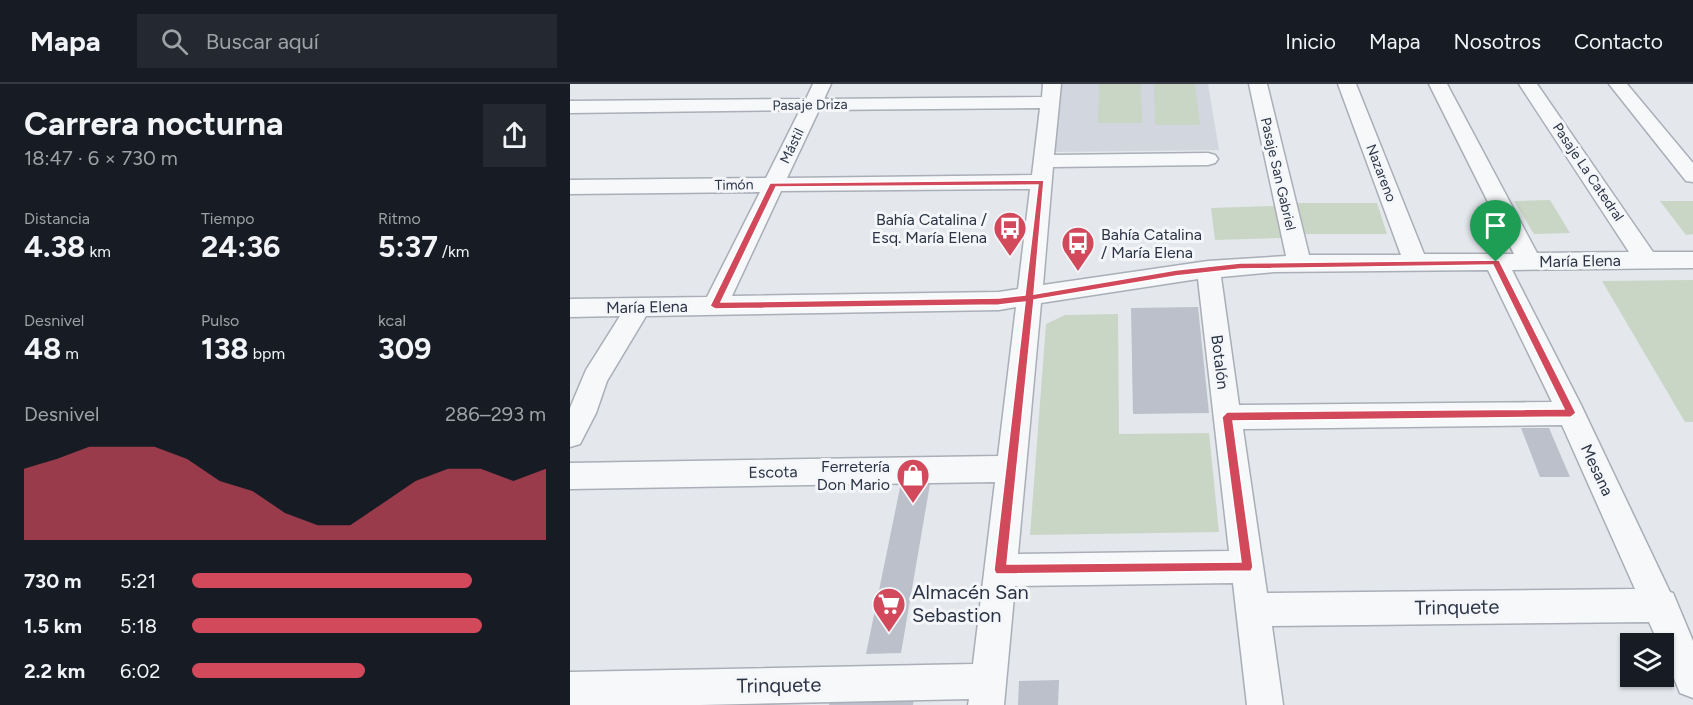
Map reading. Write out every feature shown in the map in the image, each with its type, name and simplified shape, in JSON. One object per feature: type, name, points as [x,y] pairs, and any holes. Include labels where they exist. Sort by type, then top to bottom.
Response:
[{"type":"street","name":"Mástil","points":[[715,306],[822,84]]},
{"type":"street","name":"Pasaje San Gabriel","points":[[1258,84],[1299,264]]},
{"type":"street","name":"Nazareno","points":[[1347,84],[1416,263]]},
{"type":"street","points":[[1438,84],[1530,262]]},
{"type":"street","name":"Pasaje La Catedral","points":[[1528,84],[1647,261]]},
{"type":"street","points":[[1618,84],[1693,176]]},
{"type":"street","name":"Pasaje Driza","points":[[570,107],[812,105],[1051,93]]},
{"type":"street","points":[[987,693],[1051,93]]},
{"type":"street","points":[[1044,161],[1208,159]]},
{"type":"street","name":"Timón","points":[[570,187],[1042,182]]},
{"type":"street","name":"María Elena","points":[[570,308],[999,301],[1208,269],[1299,264],[1693,260]]},
{"type":"street","name":"Mesana","points":[[1496,262],[1571,413],[1693,680]]},
{"type":"street","name":"Botalón","points":[[1208,269],[1265,705]]},
{"type":"street","points":[[570,435],[582,413],[595,378],[639,307]]},
{"type":"street","points":[[1227,417],[1571,413]]},
{"type":"street","name":"Escota","points":[[570,476],[1011,469]]},
{"type":"street","points":[[1000,570],[1247,567]]},
{"type":"street","name":"Trinquete","points":[[1252,610],[1660,605]]},
{"type":"street","name":"Trinquete","points":[[570,690],[987,693]]},
{"type":"shaded area","points":[[1060,84],[1208,84],[1219,150],[1054,152]]},
{"type":"green space","points":[[1099,84],[1141,84],[1142,123],[1098,123]]},
{"type":"green space","points":[[1154,84],[1195,84],[1200,125],[1155,125]]},
{"type":"green space","points":[[1550,200],[1570,233],[1534,234],[1514,201]]},
{"type":"green space","points":[[1660,201],[1693,201],[1693,234],[1686,235]]},
{"type":"green space","points":[[1297,203],[1377,203],[1387,234],[1305,234]]},
{"type":"green space","points":[[1275,206],[1282,238],[1215,240],[1211,208]]},
{"type":"green space","points":[[1693,280],[1693,422],[1685,422],[1602,281]]},
{"type":"green space","points":[[1118,314],[1119,434],[1209,433],[1219,532],[1030,535],[1046,324],[1065,315]]},
{"type":"building","points":[[1198,307],[1209,413],[1133,414],[1131,308]]},
{"type":"building","points":[[1521,428],[1549,428],[1570,477],[1540,477]]},
{"type":"building","points":[[902,478],[931,478],[901,653],[866,654]]},
{"type":"building","points":[[1059,680],[1058,705],[1018,705],[1019,681]]},
{"type":"building","points":[[830,700],[914,700],[913,705],[829,705]]},
{"type":"place","name":"Bahía Catalina / Esq. María Elena","points":[[1010,257]]},
{"type":"place","name":"Bahía Catalina / María Elena","points":[[1078,272]]},
{"type":"place","name":"Ferretería Don Mario","points":[[913,504]]},
{"type":"place","name":"Almacén San Sebastion","points":[[889,633]]},
{"type":"route","points":[[1496,262],[1240,266],[1176,273],[1029,298],[999,301],[715,306],[773,185],[1042,182],[1029,298],[1027,325],[1000,570],[1247,567],[1227,417],[1571,413],[1496,262]]}]
